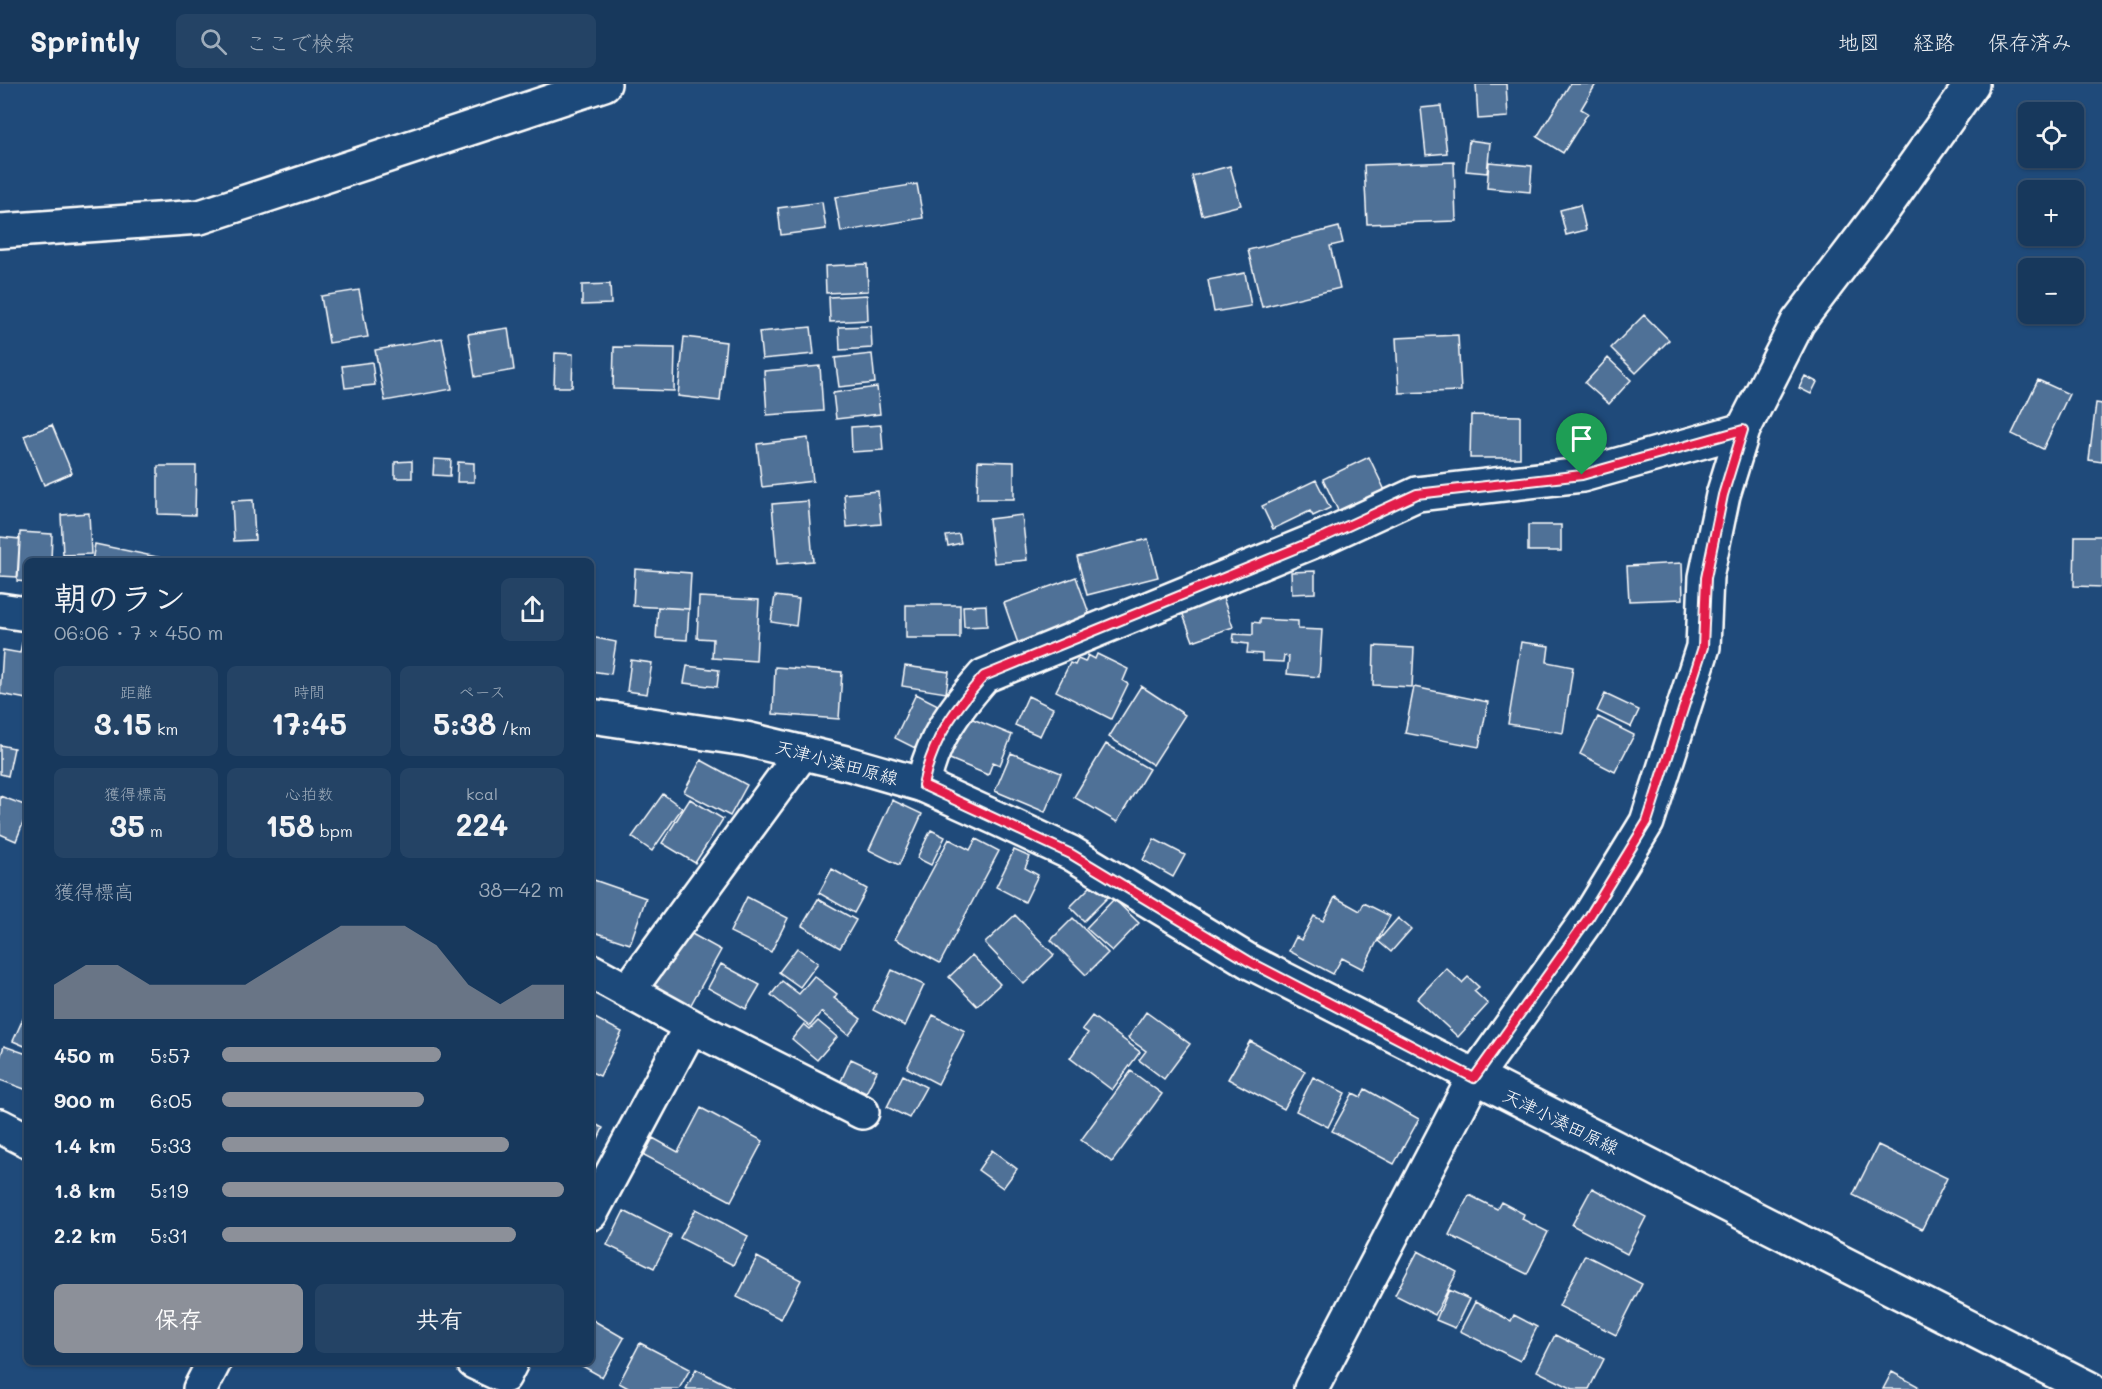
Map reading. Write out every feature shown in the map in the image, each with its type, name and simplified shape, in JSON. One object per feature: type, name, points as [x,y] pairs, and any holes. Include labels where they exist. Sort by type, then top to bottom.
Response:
[{"type":"street","points":[[0,231],[200,217],[604,84]]},
{"type":"street","points":[[1311,1389],[1474,1078],[1589,917],[1647,822],[1703,647],[1706,578],[1723,495],[1743,430],[1798,322],[1883,210],[1972,84]]},
{"type":"street","points":[[923,785],[928,760],[953,712],[984,676],[1326,536],[1417,494],[1582,475],[1743,430]]},
{"type":"street","points":[[0,610],[24,614]]},
{"type":"street","name":"天津小湊田原線","points":[[594,716],[746,739],[923,785],[1071,854],[1250,962],[1474,1078],[2090,1389]]},
{"type":"street","points":[[628,991],[802,753]]},
{"type":"street","points":[[594,973],[691,1026],[862,1112]]},
{"type":"street","points":[[594,1207],[691,1026]]},
{"type":"street","points":[[0,1126],[24,1138]]},
{"type":"street","points":[[200,1389],[212,1365]]},
{"type":"street","points":[[480,1365],[504,1376],[510,1365]]},
{"type":"building","points":[[1476,84],[1506,84],[1508,117],[1478,119]]},
{"type":"building","points":[[1570,84],[1596,84],[1581,109],[1588,113],[1563,153],[1537,137]]},
{"type":"building","points":[[1441,106],[1447,153],[1426,155],[1421,108]]},
{"type":"building","points":[[1469,140],[1490,143],[1487,173],[1466,171]]},
{"type":"building","points":[[1454,162],[1456,221],[1367,224],[1364,165]]},
{"type":"building","points":[[1489,162],[1532,166],[1530,192],[1487,188]]},
{"type":"building","points":[[1230,166],[1241,205],[1202,215],[1192,176]]},
{"type":"building","points":[[917,184],[923,218],[841,232],[835,197]]},
{"type":"building","points":[[822,202],[826,229],[781,235],[778,208]]},
{"type":"building","points":[[1580,205],[1586,230],[1566,235],[1560,210]]},
{"type":"building","points":[[1339,227],[1343,243],[1330,246],[1340,288],[1262,307],[1248,250]]},
{"type":"building","points":[[867,264],[868,291],[826,293],[825,266]]},
{"type":"building","points":[[1245,273],[1251,306],[1214,312],[1208,280]]},
{"type":"building","points":[[610,284],[611,304],[582,305],[582,285]]},
{"type":"building","points":[[359,290],[368,337],[329,343],[321,296]]},
{"type":"building","points":[[867,295],[868,320],[830,322],[829,297]]},
{"type":"building","points":[[1644,315],[1669,340],[1636,373],[1611,348]]},
{"type":"building","points":[[871,326],[872,348],[840,350],[839,327]]},
{"type":"building","points":[[811,327],[814,354],[762,359],[759,332]]},
{"type":"building","points":[[508,328],[514,370],[475,377],[468,334]]},
{"type":"building","points":[[1458,335],[1461,391],[1399,393],[1396,338]]},
{"type":"building","points":[[684,337],[726,342],[720,401],[678,396]]},
{"type":"building","points":[[442,338],[452,389],[385,401],[375,350]]},
{"type":"building","points":[[614,347],[675,348],[674,391],[613,389]]},
{"type":"building","points":[[555,353],[573,354],[572,387],[554,387]]},
{"type":"building","points":[[872,354],[875,383],[839,387],[835,358]]},
{"type":"building","points":[[1608,358],[1631,380],[1609,404],[1585,383]]},
{"type":"building","points":[[372,362],[375,385],[345,388],[342,366]]},
{"type":"building","points":[[820,366],[823,411],[767,415],[764,371]]},
{"type":"building","points":[[1805,376],[1817,382],[1811,394],[1799,388]]},
{"type":"building","points":[[2038,380],[2069,394],[2043,449],[2012,434]]},
{"type":"building","points":[[877,387],[880,414],[836,419],[833,393]]},
{"type":"building","points":[[2096,403],[2102,404],[2102,462],[2089,460]]},
{"type":"building","points":[[1471,415],[1520,416],[1520,458],[1470,458]]},
{"type":"building","points":[[52,425],[72,473],[44,485],[24,436]]},
{"type":"building","points":[[881,425],[883,450],[852,452],[851,427]]},
{"type":"building","points":[[808,438],[813,481],[762,487],[757,444]]},
{"type":"building","points":[[1369,457],[1390,501],[1344,523],[1323,479]]},
{"type":"building","points":[[434,459],[451,460],[450,476],[433,475]]},
{"type":"building","points":[[412,461],[412,478],[395,478],[395,462]]},
{"type":"building","points":[[978,461],[1014,462],[1014,499],[977,499]]},
{"type":"building","points":[[458,462],[474,463],[474,482],[457,482]]},
{"type":"building","points":[[158,466],[196,466],[195,515],[158,514]]},
{"type":"building","points":[[1316,480],[1330,508],[1313,516],[1310,511],[1273,529],[1262,506]]},
{"type":"building","points":[[878,491],[881,524],[847,527],[844,494]]},
{"type":"building","points":[[253,500],[255,540],[234,541],[232,501]]},
{"type":"building","points":[[808,501],[813,561],[777,564],[772,504]]},
{"type":"building","points":[[89,513],[91,554],[63,555],[61,515]]},
{"type":"building","points":[[1022,515],[1027,560],[994,563],[989,519]]},
{"type":"building","points":[[1528,525],[1561,525],[1561,551],[1528,551]]},
{"type":"building","points":[[20,532],[52,534],[51,558],[24,558],[24,582],[17,581]]},
{"type":"building","points":[[959,534],[961,543],[948,546],[946,536]]},
{"type":"building","points":[[2075,536],[2102,536],[2102,587],[2074,586]]},
{"type":"building","points":[[0,537],[20,539],[18,577],[0,576]]},
{"type":"building","points":[[1148,539],[1158,577],[1087,595],[1077,557]]},
{"type":"building","points":[[95,544],[162,558],[93,558]]},
{"type":"building","points":[[1682,563],[1683,599],[1629,601],[1627,566]]},
{"type":"building","points":[[635,569],[691,573],[689,609],[633,606]]},
{"type":"building","points":[[1315,571],[1315,593],[1292,594],[1291,572]]},
{"type":"building","points":[[1076,577],[1094,627],[1021,652],[1004,603]]},
{"type":"building","points":[[775,596],[799,599],[796,626],[771,622]]},
{"type":"building","points":[[699,597],[759,600],[756,661],[712,658],[713,639],[697,638]]},
{"type":"building","points":[[1223,598],[1233,627],[1193,641],[1182,612]]},
{"type":"building","points":[[906,605],[960,605],[960,638],[906,638]]},
{"type":"building","points":[[986,605],[987,626],[964,627],[963,606]]},
{"type":"building","points":[[658,607],[689,609],[687,640],[656,638]]},
{"type":"building","points":[[1260,619],[1298,621],[1298,629],[1322,630],[1319,677],[1287,674],[1289,657],[1284,656],[1283,662],[1262,661],[1262,654],[1247,653],[1248,644],[1233,642],[1234,634],[1253,635],[1253,622],[1260,623]]},
{"type":"building","points":[[594,638],[616,642],[611,674],[594,671]]},
{"type":"building","points":[[1521,642],[1549,646],[1547,662],[1573,667],[1563,733],[1508,724]]},
{"type":"building","points":[[22,643],[24,643],[24,698],[0,694],[3,650],[20,653]]},
{"type":"building","points":[[1374,646],[1414,648],[1412,687],[1373,685]]},
{"type":"building","points":[[1097,654],[1128,669],[1123,681],[1128,684],[1111,719],[1056,691],[1070,663],[1075,665],[1078,659],[1085,662],[1088,655],[1095,659]]},
{"type":"building","points":[[631,660],[652,663],[647,694],[627,691]]},
{"type":"building","points":[[687,666],[719,670],[717,687],[684,683]]},
{"type":"building","points":[[905,666],[949,672],[946,693],[902,686]]},
{"type":"building","points":[[775,667],[842,672],[839,719],[773,714]]},
{"type":"building","points":[[1141,686],[1185,715],[1153,765],[1109,737]]},
{"type":"building","points":[[1414,687],[1488,702],[1479,747],[1405,733]]},
{"type":"building","points":[[916,694],[938,705],[917,749],[895,738]]},
{"type":"building","points":[[1605,694],[1639,710],[1631,727],[1597,711]]},
{"type":"building","points":[[1028,696],[1053,708],[1040,736],[1015,725]]},
{"type":"building","points":[[968,717],[1012,735],[1000,765],[993,762],[988,775],[945,757],[956,730],[962,732]]},
{"type":"building","points":[[1598,717],[1634,735],[1615,772],[1580,754]]},
{"type":"building","points":[[1106,744],[1149,769],[1117,822],[1074,797]]},
{"type":"building","points":[[0,745],[14,748],[8,776],[0,774]]},
{"type":"building","points":[[1011,753],[1061,773],[1045,812],[995,791]]},
{"type":"building","points":[[701,760],[747,785],[730,816],[684,792]]},
{"type":"building","points":[[663,794],[682,808],[652,851],[632,837]]},
{"type":"building","points":[[0,796],[24,805],[24,821],[16,841],[0,834]]},
{"type":"building","points":[[690,799],[723,819],[695,863],[662,843]]},
{"type":"building","points":[[892,800],[922,814],[899,865],[869,850]]},
{"type":"building","points":[[931,830],[945,837],[931,865],[917,858]]},
{"type":"building","points":[[949,839],[970,850],[976,839],[999,851],[940,963],[895,939]]},
{"type":"building","points":[[1154,839],[1185,855],[1173,877],[1143,860]]},
{"type":"building","points":[[1014,850],[1030,857],[1025,868],[1038,875],[1025,902],[996,887]]},
{"type":"building","points":[[832,869],[867,889],[854,913],[819,893]]},
{"type":"building","points":[[594,880],[646,898],[630,944],[594,932]]},
{"type":"building","points":[[1095,882],[1109,896],[1084,921],[1070,907]]},
{"type":"building","points":[[747,897],[788,918],[771,952],[730,932]]},
{"type":"building","points":[[1335,897],[1360,911],[1364,903],[1390,916],[1363,969],[1342,958],[1333,974],[1289,951],[1296,937],[1301,940],[1314,916],[1323,921]]},
{"type":"building","points":[[818,899],[856,920],[840,948],[802,926]]},
{"type":"building","points":[[1114,899],[1139,923],[1112,951],[1086,928]]},
{"type":"building","points":[[1015,915],[1054,955],[1024,984],[985,943]]},
{"type":"building","points":[[1073,918],[1108,953],[1086,975],[1051,940]]},
{"type":"building","points":[[1398,918],[1411,929],[1391,952],[1378,941]]},
{"type":"building","points":[[681,928],[721,950],[689,1008],[649,986]]},
{"type":"building","points":[[797,948],[818,963],[800,987],[779,972]]},
{"type":"building","points":[[972,955],[1000,984],[977,1006],[949,977]]},
{"type":"building","points":[[721,964],[760,985],[746,1009],[708,988]]},
{"type":"building","points":[[1446,968],[1462,983],[1468,977],[1479,987],[1474,991],[1488,1004],[1458,1037],[1417,999]]},
{"type":"building","points":[[892,970],[924,985],[905,1026],[873,1010]]},
{"type":"building","points":[[814,976],[837,994],[834,998],[861,1019],[849,1035],[821,1012],[810,1026],[771,995],[782,981],[799,994]]},
{"type":"building","points":[[1146,1012],[1190,1044],[1164,1079],[1139,1060],[1146,1051],[1128,1038]]},
{"type":"building","points":[[933,1015],[965,1031],[938,1084],[907,1068]]},
{"type":"building","points":[[1092,1016],[1140,1052],[1112,1090],[1070,1058],[1088,1033],[1082,1029]]},
{"type":"building","points":[[24,1017],[24,1046],[13,1041]]},
{"type":"building","points":[[594,1018],[622,1032],[600,1076],[594,1073]]},
{"type":"building","points":[[818,1021],[837,1037],[817,1060],[792,1039],[804,1024],[810,1029]]},
{"type":"building","points":[[1250,1041],[1305,1071],[1284,1109],[1228,1079]]},
{"type":"building","points":[[4,1046],[24,1053],[24,1089],[0,1080],[0,1058]]},
{"type":"building","points":[[851,1059],[877,1071],[866,1093],[841,1081]]},
{"type":"building","points":[[1131,1071],[1162,1094],[1112,1162],[1081,1140]]},
{"type":"building","points":[[903,1075],[926,1087],[909,1118],[887,1107]]},
{"type":"building","points":[[1313,1077],[1345,1093],[1328,1127],[1296,1111]]},
{"type":"building","points":[[1365,1089],[1419,1119],[1394,1164],[1332,1131],[1353,1093],[1361,1097]]},
{"type":"building","points":[[701,1108],[763,1141],[731,1201],[644,1155],[653,1138],[678,1152]]},
{"type":"building","points":[[594,1124],[603,1128],[594,1144]]},
{"type":"building","points":[[1878,1145],[1947,1178],[1922,1229],[1853,1195]]},
{"type":"building","points":[[992,1150],[1017,1169],[1003,1188],[978,1170]]},
{"type":"building","points":[[1592,1188],[1646,1217],[1627,1254],[1572,1225]]},
{"type":"building","points":[[1469,1195],[1497,1209],[1501,1202],[1524,1214],[1522,1219],[1548,1232],[1527,1274],[1449,1235]]},
{"type":"building","points":[[696,1209],[748,1236],[733,1265],[680,1238]]},
{"type":"building","points":[[624,1211],[671,1235],[654,1268],[607,1245]]},
{"type":"building","points":[[1418,1251],[1457,1272],[1435,1315],[1395,1295]]},
{"type":"building","points":[[1585,1255],[1642,1284],[1616,1335],[1559,1306]]},
{"type":"building","points":[[757,1257],[801,1280],[781,1319],[737,1297]]},
{"type":"building","points":[[1449,1290],[1469,1299],[1455,1328],[1436,1320]]},
{"type":"building","points":[[1475,1302],[1511,1321],[1514,1315],[1537,1327],[1520,1361],[1460,1331]]},
{"type":"building","points":[[594,1321],[624,1338],[602,1377],[580,1365],[594,1365]]},
{"type":"building","points":[[1555,1335],[1604,1359],[1589,1389],[1573,1389],[1537,1371]]},
{"type":"building","points":[[640,1343],[690,1369],[679,1389],[630,1389],[619,1383]]},
{"type":"building","points":[[696,1369],[735,1389],[686,1389]]},
{"type":"building","points":[[1892,1372],[1918,1386],[1917,1389],[1883,1389]]},
{"type":"route","points":[[1743,430],[1723,495],[1706,578],[1703,647],[1647,822],[1589,917],[1474,1078],[1250,962],[1071,854],[923,785],[928,760],[953,712],[984,676],[1326,536],[1417,494],[1510,481],[1582,475],[1743,430]]}]
